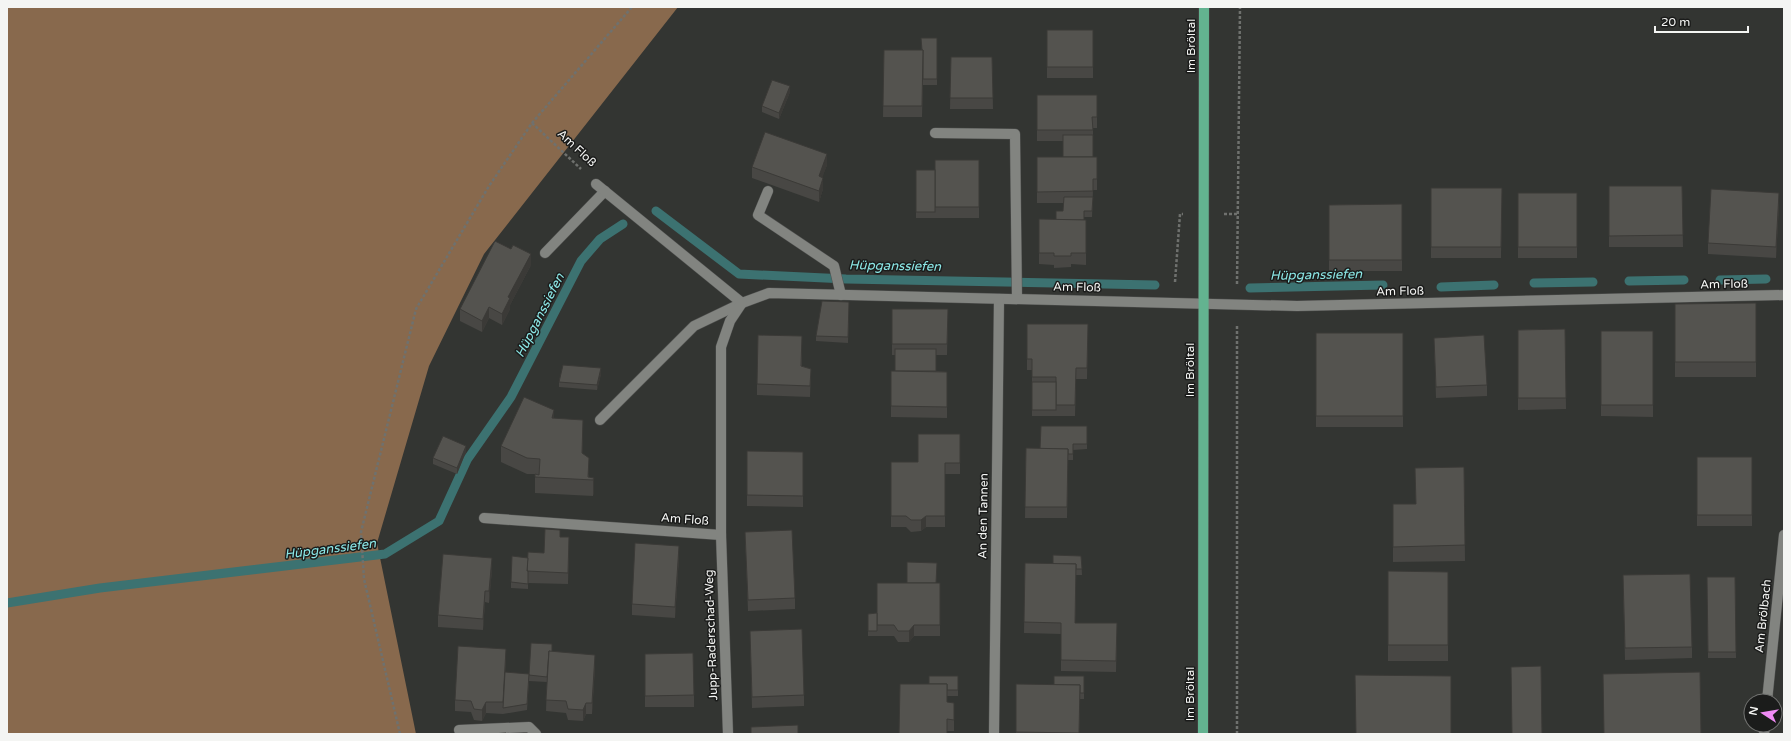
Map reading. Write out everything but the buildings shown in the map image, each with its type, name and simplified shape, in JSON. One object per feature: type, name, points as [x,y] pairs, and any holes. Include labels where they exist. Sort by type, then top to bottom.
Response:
[{"type":"main road","name":"Im Bröltal","points":[[1203,734],[1204,7]]},
{"type":"street","points":[[935,133],[1015,134],[1018,299]]},
{"type":"street","name":"Am Floß","points":[[596,184],[742,303]]},
{"type":"street","points":[[545,253],[605,191]]},
{"type":"street","points":[[768,191],[758,215],[834,266],[841,295]]},
{"type":"street","name":"Am Floß","points":[[600,420],[694,326],[742,303],[769,293],[1297,306],[1784,295]]},
{"type":"street","name":"An den Tannen","points":[[994,734],[999,299]]},
{"type":"street","name":"Am Floß","points":[[484,518],[721,535],[721,347],[730,321],[742,303]]},
{"type":"street","name":"Jupp-Raderschad-Weg","points":[[721,535],[728,734]]},
{"type":"street","name":"Am Brölbach","points":[[1768,693],[1784,535]]},
{"type":"street","points":[[459,730],[529,727],[536,734]]},
{"type":"path","points":[[400,734],[364,579],[361,532],[416,308],[489,186],[532,123],[632,7]]},
{"type":"path","points":[[1237,734],[1237,304],[1240,7]]},
{"type":"path","name":"Am Floß","points":[[532,123],[596,184]]},
{"type":"shaded area","points":[[7,7],[678,7],[484,254],[429,366],[377,543],[416,734],[7,734]]},
{"type":"waterway","name":"Hüpganssiefen","points":[[656,211],[739,274],[846,279],[1155,285]]},
{"type":"waterway","name":"Hüpganssiefen","points":[[7,603],[100,588],[385,554],[439,521],[467,460],[511,397],[581,261],[600,239],[623,224]]},
{"type":"waterway","name":"Hüpganssiefen","points":[[1720,280],[1766,279]]},
{"type":"waterway","name":"Hüpganssiefen","points":[[1629,281],[1684,280]]},
{"type":"waterway","name":"Hüpganssiefen","points":[[1534,283],[1593,282]]},
{"type":"waterway","name":"Hüpganssiefen","points":[[1250,288],[1383,285]]},
{"type":"waterway","name":"Hüpganssiefen","points":[[1441,287],[1494,285]]}]
